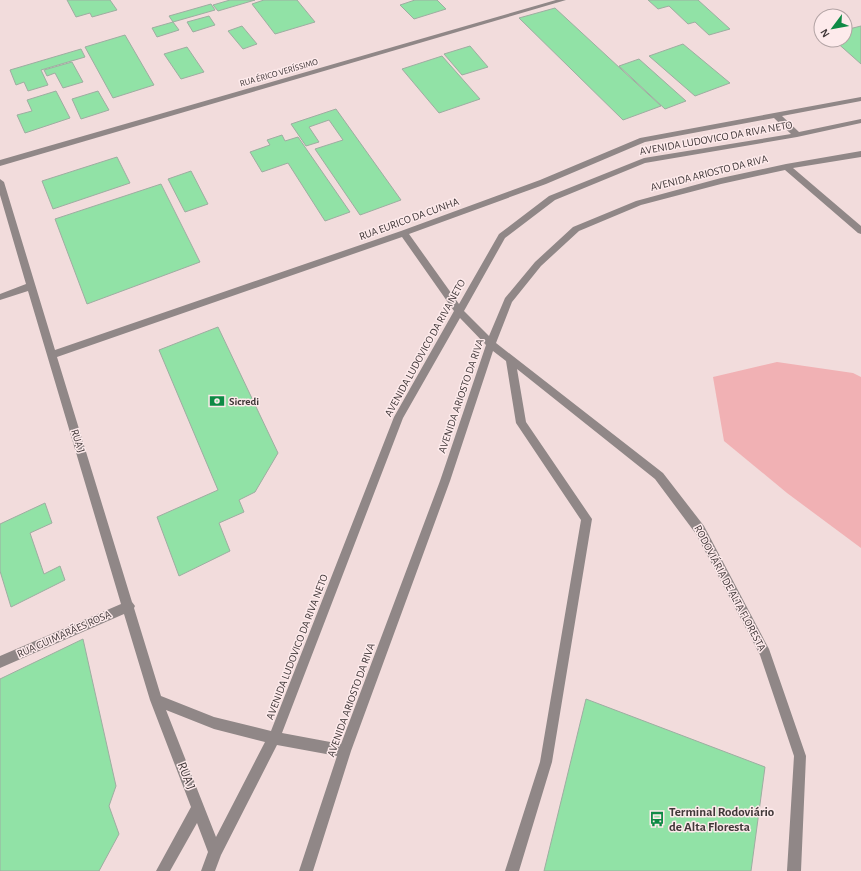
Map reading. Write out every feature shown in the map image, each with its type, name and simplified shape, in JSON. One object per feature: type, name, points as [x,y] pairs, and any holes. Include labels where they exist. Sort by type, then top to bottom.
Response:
[{"type":"street","name":"RUA ÉRICO VERÍSSIMO","points":[[0,163],[562,0]]},
{"type":"street","name":"RUA EURICO DA CUNHA","points":[[52,355],[404,233],[548,190],[642,140],[861,99]]},
{"type":"street","points":[[776,115],[797,136]]},
{"type":"street","name":"AVENIDA LUDOVICO DA RIVA NETO","points":[[208,871],[214,852],[274,738],[399,417],[502,236],[548,190],[644,161],[797,136],[861,121]]},
{"type":"street","name":"AVENIDA ARIOSTO DA RIVA","points":[[306,871],[345,750],[445,481],[491,344],[508,300],[538,264],[576,229],[639,203],[721,181],[786,167],[861,154]]},
{"type":"street","points":[[786,167],[861,231]]},
{"type":"street","name":"RUA J","points":[[0,182],[129,606],[156,700],[214,852]]},
{"type":"street","name":"RODOVIÁRIA DE ALTA FLORESTA","points":[[404,233],[459,311],[491,344],[659,476],[700,530],[766,653],[800,756],[794,871]]},
{"type":"street","points":[[0,297],[32,286]]},
{"type":"street","points":[[510,359],[521,423],[587,519],[546,762],[512,871]]},
{"type":"street","name":"RUA GUIMARÃES ROSA","points":[[0,662],[129,606]]},
{"type":"street","points":[[156,700],[214,723],[274,738],[345,750]]},
{"type":"street","points":[[163,871],[198,808]]},
{"type":"shaded area","points":[[777,362],[853,373],[861,377],[861,548],[787,493],[724,441],[713,377]]},
{"type":"building","points":[[67,0],[110,0],[117,10],[92,17],[90,13],[76,17]]},
{"type":"building","points":[[230,0],[255,0],[218,11],[213,5]]},
{"type":"building","points":[[264,0],[297,0],[315,22],[275,34],[252,4]]},
{"type":"building","points":[[415,0],[437,0],[446,9],[414,19],[400,5]]},
{"type":"building","points":[[648,0],[698,0],[730,29],[709,35],[695,22],[688,24],[669,6],[658,9]]},
{"type":"building","points":[[211,4],[215,10],[173,22],[169,16]]},
{"type":"building","points":[[555,8],[661,106],[623,120],[519,18]]},
{"type":"building","points":[[209,16],[215,25],[193,32],[187,22]]},
{"type":"building","points":[[173,22],[179,30],[157,37],[152,28]]},
{"type":"building","points":[[242,26],[257,44],[243,49],[228,31]]},
{"type":"building","points":[[861,26],[861,64],[843,48],[853,48],[853,28]]},
{"type":"building","points":[[125,35],[154,85],[113,98],[85,47]]},
{"type":"building","points":[[683,44],[730,83],[695,96],[649,56]]},
{"type":"building","points":[[470,46],[488,67],[462,75],[444,54]]},
{"type":"building","points":[[187,47],[204,72],[181,79],[164,54]]},
{"type":"building","points":[[81,49],[85,57],[41,70],[48,85],[28,91],[24,82],[16,85],[10,70]]},
{"type":"building","points":[[442,56],[480,99],[439,113],[402,69]]},
{"type":"building","points":[[639,59],[686,101],[665,109],[619,66]]},
{"type":"building","points":[[72,62],[83,82],[63,88],[55,73],[47,76],[44,70]]},
{"type":"building","points":[[56,91],[70,118],[25,133],[17,115],[32,111],[27,100]]},
{"type":"building","points":[[98,91],[109,110],[81,119],[72,99]]},
{"type":"building","points":[[336,109],[401,200],[360,215],[315,149],[343,140],[329,120],[309,127],[319,142],[306,146],[291,124]]},
{"type":"building","points":[[282,135],[285,141],[298,137],[350,212],[325,221],[288,163],[262,172],[250,152],[270,145],[267,140]]},
{"type":"building","points":[[117,157],[130,183],[53,209],[42,181]]},
{"type":"building","points":[[191,171],[208,204],[185,212],[168,179]]},
{"type":"building","points":[[161,184],[200,262],[87,304],[55,219]]},
{"type":"building","name":"Sicredi","points":[[218,327],[278,453],[255,492],[239,500],[244,512],[219,523],[230,551],[179,576],[157,517],[218,490],[159,350]]},
{"type":"building","points":[[45,503],[52,523],[30,533],[44,574],[60,566],[65,580],[11,607],[0,571],[0,524]]},
{"type":"building","points":[[83,639],[116,786],[109,806],[119,834],[99,871],[0,871],[0,679]]},
{"type":"building","name":"Terminal Rodoviário de Alta Floresta","points":[[586,699],[765,767],[751,871],[544,871]]},
{"type":"place","name":"Sicredi","points":[[217,401]]},
{"type":"place","name":"Terminal Rodoviário de Alta Floresta","points":[[657,819]]}]
